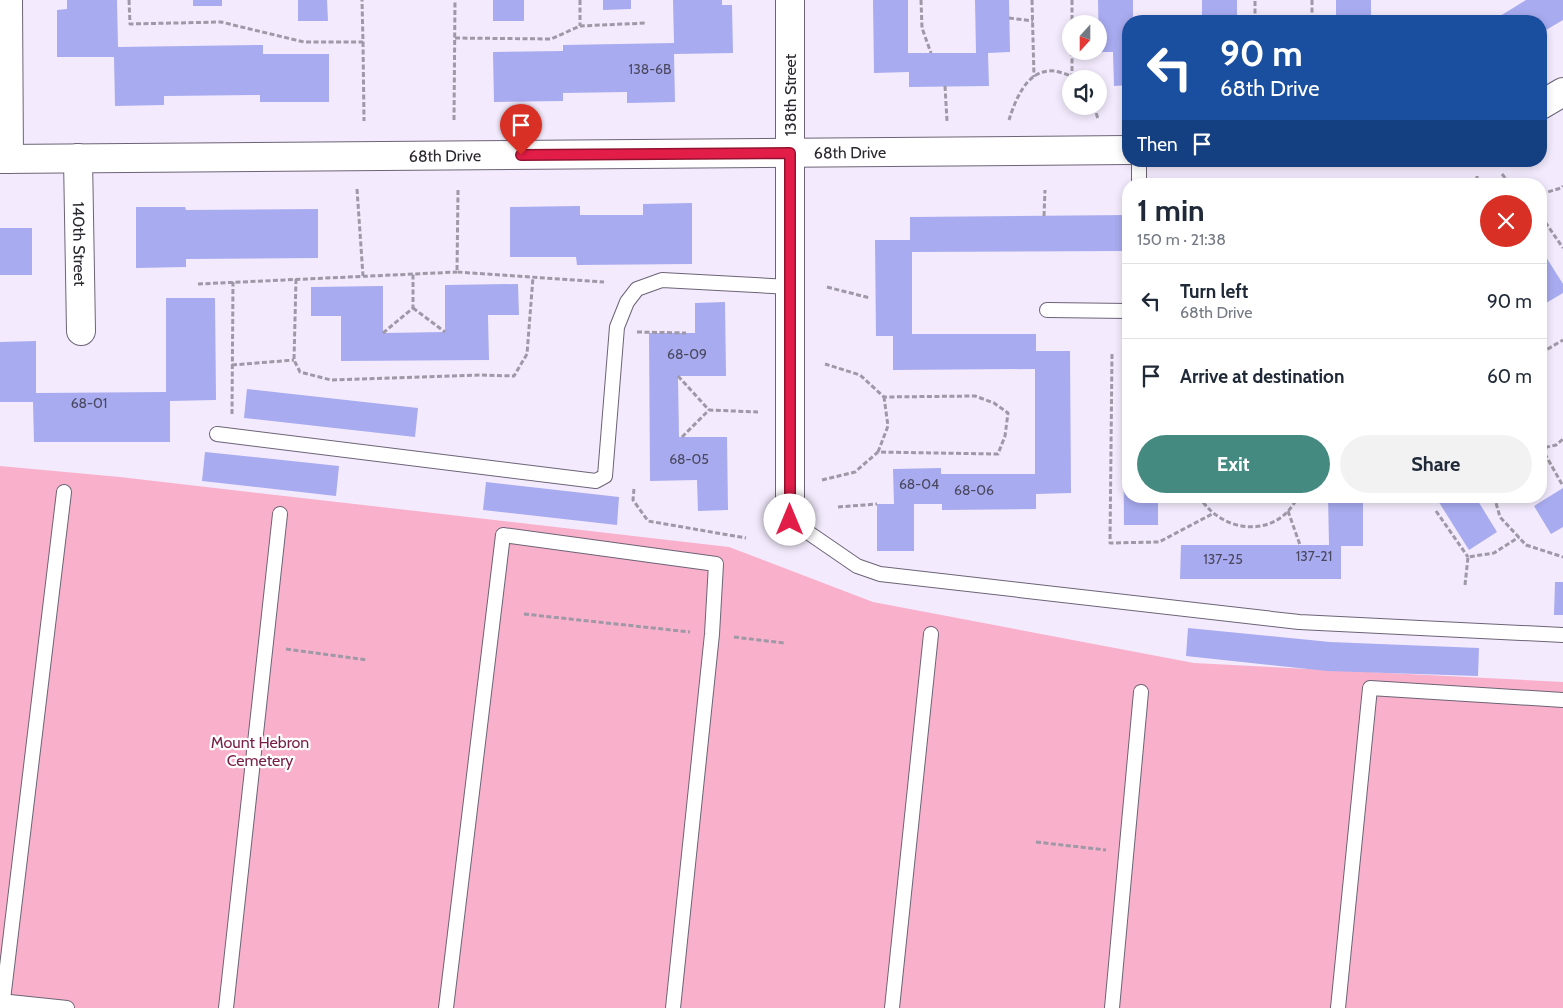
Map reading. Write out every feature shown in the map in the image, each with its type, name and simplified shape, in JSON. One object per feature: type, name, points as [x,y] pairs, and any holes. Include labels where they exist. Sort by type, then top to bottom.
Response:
[{"type":"street","points":[[5,159],[8,0]]},
{"type":"street","name":"138th Street","points":[[790,0],[790,520]]},
{"type":"street","points":[[1547,101],[1563,92]]},
{"type":"street","name":"68th Drive","points":[[5,159],[1122,150]]},
{"type":"street","name":"140th Street","points":[[78,158],[81,331]]},
{"type":"lane","points":[[217,434],[596,482],[605,476],[617,327],[627,302],[637,289],[662,280],[790,287]]},
{"type":"lane","points":[[1047,310],[1122,311]]},
{"type":"lane","points":[[64,492],[2,1003],[67,1008]]},
{"type":"lane","points":[[226,1008],[280,514]]},
{"type":"lane","points":[[790,520],[857,566],[880,574],[1299,622],[1563,635]]},
{"type":"lane","points":[[446,1008],[503,535],[716,564],[712,634],[673,1008]]},
{"type":"lane","points":[[892,1008],[931,634]]},
{"type":"lane","points":[[1338,1008],[1370,688],[1563,700]]},
{"type":"lane","points":[[1112,1008],[1142,692]]},
{"type":"path","points":[[129,0],[130,24],[221,22],[304,42],[363,42]]},
{"type":"path","points":[[362,0],[364,120]]},
{"type":"path","points":[[454,120],[455,0]]},
{"type":"path","points":[[580,0],[580,26]]},
{"type":"path","points":[[921,0],[922,28],[931,53]]},
{"type":"path","points":[[1032,0],[1034,77]]},
{"type":"path","points":[[1072,0],[1072,15]]},
{"type":"path","points":[[1255,15],[1256,0]]},
{"type":"path","points":[[1312,0],[1312,15]]},
{"type":"path","points":[[1009,18],[1032,21]]},
{"type":"path","points":[[455,38],[551,39],[580,26],[646,23]]},
{"type":"path","points":[[1009,120],[1017,98],[1034,77],[1039,73],[1051,70],[1062,74]]},
{"type":"path","points":[[945,86],[946,121]]},
{"type":"path","points":[[1097,115],[1098,119]]},
{"type":"path","points":[[1502,174],[1505,178]]},
{"type":"path","points":[[1547,192],[1563,186]]},
{"type":"path","points":[[357,189],[363,276]]},
{"type":"path","points":[[458,190],[458,272]]},
{"type":"path","points":[[1044,216],[1045,190]]},
{"type":"path","points":[[1547,225],[1563,248]]},
{"type":"path","points":[[198,284],[458,272],[604,282]]},
{"type":"path","points":[[413,274],[413,308]]},
{"type":"path","points":[[296,279],[294,360],[300,372],[331,380],[480,375],[514,376],[527,354],[533,277]]},
{"type":"path","points":[[232,414],[233,282]]},
{"type":"path","points":[[827,287],[870,298]]},
{"type":"path","points":[[413,308],[445,332]]},
{"type":"path","points":[[383,332],[413,308]]},
{"type":"path","points":[[635,328],[636,332],[686,333]]},
{"type":"path","points":[[1547,349],[1563,340]]},
{"type":"path","points":[[1112,354],[1110,543],[1159,542],[1212,514]]},
{"type":"path","points":[[232,365],[294,360]]},
{"type":"path","points":[[822,480],[855,472],[878,452],[888,426],[884,398],[860,375],[825,364]]},
{"type":"path","points":[[678,376],[709,410],[758,412]]},
{"type":"path","points":[[878,452],[998,454],[1005,436],[1008,413],[994,403],[974,396],[884,398]]},
{"type":"path","points":[[682,437],[709,410]]},
{"type":"path","points":[[1547,447],[1556,445],[1563,438]]},
{"type":"path","points":[[1547,457],[1563,486]]},
{"type":"path","points":[[634,489],[633,500],[648,521],[746,538]]},
{"type":"path","points":[[1204,503],[1212,514],[1224,521],[1237,526],[1251,527],[1264,525],[1277,519],[1288,511],[1293,503]]},
{"type":"path","points":[[1496,503],[1500,517],[1526,545],[1563,557]]},
{"type":"path","points":[[838,506],[877,504]]},
{"type":"path","points":[[1288,511],[1300,545]]},
{"type":"path","points":[[1436,511],[1468,557],[1465,584]]},
{"type":"path","points":[[1468,557],[1494,554],[1519,538]]},
{"type":"path","points":[[524,614],[784,643]]},
{"type":"path","points":[[266,646],[367,660]]},
{"type":"path","points":[[1036,842],[1126,853]]},
{"type":"green space","name":"Mount Hebron Cemetery","points":[[0,466],[120,477],[729,547],[873,602],[1194,663],[1563,682],[1563,1008],[0,1008]]},
{"type":"building","points":[[67,0],[117,0],[118,47],[263,45],[263,54],[329,54],[329,102],[260,102],[260,95],[164,96],[164,105],[115,106],[114,57],[57,57],[57,10],[67,9]]},
{"type":"building","points":[[193,0],[222,0],[222,6],[193,6]]},
{"type":"building","points":[[298,0],[327,0],[328,21],[298,21]]},
{"type":"building","points":[[493,0],[524,0],[524,21],[493,21]]},
{"type":"building","points":[[603,0],[631,0],[631,9],[603,10]]},
{"type":"building","points":[[673,0],[722,0],[722,5],[732,5],[733,53],[674,54],[675,102],[627,103],[627,92],[563,93],[563,101],[494,102],[493,52],[563,51],[563,45],[674,43]]},
{"type":"building","points":[[873,0],[908,0],[908,53],[976,53],[975,0],[1009,0],[1010,52],[988,53],[989,86],[909,87],[909,72],[874,73]]},
{"type":"building","points":[[1098,0],[1133,0],[1133,15],[1122,15],[1122,85],[1114,86],[1113,52],[1108,52],[1108,15],[1098,15]]},
{"type":"building","points":[[1202,0],[1237,0],[1237,15],[1202,15]]},
{"type":"building","points":[[1336,0],[1371,0],[1371,15],[1336,15]]},
{"type":"building","points":[[1526,0],[1563,0],[1563,20],[1547,29],[1547,15],[1502,15]]},
{"type":"building","points":[[692,203],[692,264],[577,265],[576,257],[510,257],[510,207],[580,206],[580,215],[643,215],[643,204]]},
{"type":"building","points":[[136,207],[185,207],[186,210],[318,209],[318,258],[186,259],[186,267],[136,268]]},
{"type":"building","points":[[1122,215],[1122,251],[912,252],[912,334],[1036,334],[1036,351],[1070,351],[1071,493],[1036,494],[1036,509],[942,510],[942,504],[914,504],[914,551],[877,551],[877,504],[894,504],[893,469],[941,468],[941,474],[1035,474],[1035,369],[893,370],[893,336],[876,336],[875,240],[910,240],[910,217]]},
{"type":"building","points":[[0,228],[32,228],[32,275],[0,275]]},
{"type":"building","points":[[1547,259],[1563,284],[1563,293],[1547,302]]},
{"type":"building","points":[[518,284],[519,315],[488,315],[489,360],[341,361],[341,316],[311,316],[311,287],[383,286],[383,333],[445,332],[445,285]]},
{"type":"building","points":[[166,298],[215,298],[216,400],[170,401],[170,442],[34,442],[33,402],[0,402],[0,342],[36,341],[36,393],[166,392]]},
{"type":"building","points":[[725,302],[726,376],[678,376],[679,437],[727,437],[728,510],[698,511],[697,480],[650,481],[649,333],[695,333],[695,303]]},
{"type":"building","points":[[247,389],[418,408],[415,437],[244,418]]},
{"type":"building","points":[[205,452],[339,466],[336,496],[202,481]]},
{"type":"building","points":[[486,482],[619,497],[617,525],[483,510]]},
{"type":"building","points":[[1563,488],[1563,527],[1551,534],[1534,506],[1539,503],[1547,503],[1547,498]]},
{"type":"building","points":[[1124,503],[1158,503],[1158,525],[1124,525]]},
{"type":"building","points":[[1328,503],[1363,503],[1363,546],[1341,546],[1341,579],[1180,579],[1181,545],[1329,545]]},
{"type":"building","points":[[1439,503],[1479,503],[1497,532],[1469,550]]},
{"type":"building","points":[[1555,582],[1563,582],[1563,615],[1554,615]]},
{"type":"building","points":[[1188,628],[1330,642],[1479,648],[1478,676],[1327,671],[1186,656]]},
{"type":"route","points":[[521,155],[790,153],[790,520]]}]
